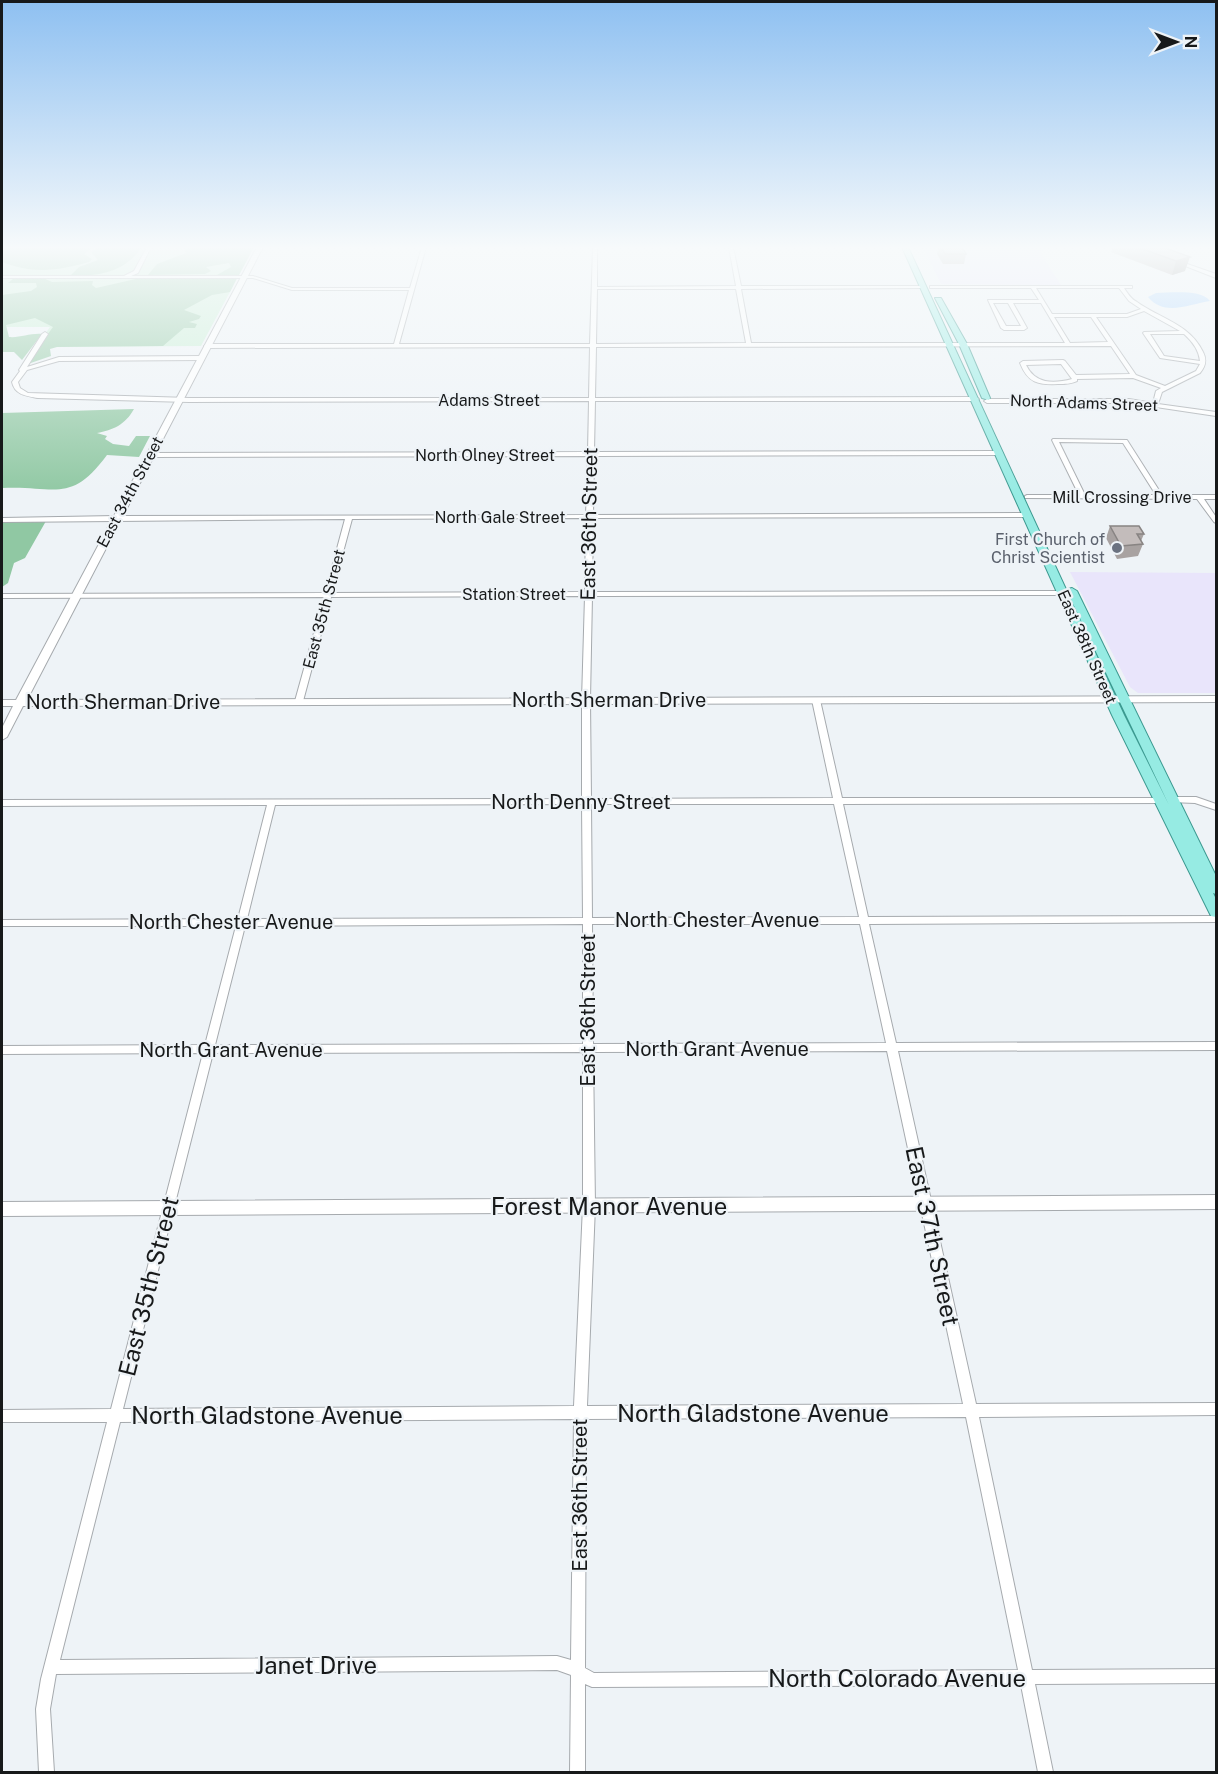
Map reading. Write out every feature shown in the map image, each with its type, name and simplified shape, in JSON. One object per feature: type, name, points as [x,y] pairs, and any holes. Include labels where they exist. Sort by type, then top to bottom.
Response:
[{"type":"main road","name":"East 34th Street","points":[[2,737],[216,330]]},
{"type":"main road","name":"East 38th Street","points":[[945,330],[981,400],[1125,699],[1216,912]]},
{"type":"main road","name":"East 38th Street","points":[[954,330],[963,344],[1000,453],[1111,699],[1216,889]]},
{"type":"main road","name":"North Sherman Drive","points":[[2,703],[1216,699]]},
{"type":"main road","name":"Forest Manor Avenue","points":[[2,1209],[1216,1202]]},
{"type":"street","points":[[396,345],[400,330]]},
{"type":"street","name":"East 36th Street","points":[[577,1773],[580,1414],[589,1206],[586,700],[593,330]]},
{"type":"street","points":[[746,330],[749,344]]},
{"type":"street","points":[[1059,330],[1068,344]]},
{"type":"street","points":[[1102,330],[1134,376]]},
{"type":"street","points":[[1181,330],[1196,344],[1203,363]]},
{"type":"street","points":[[1185,332],[1146,333],[1162,357],[1203,363]]},
{"type":"street","points":[[20,374],[45,334]]},
{"type":"street","points":[[207,346],[1112,344]]},
{"type":"street","points":[[20,374],[39,364],[67,359],[200,358]]},
{"type":"street","points":[[1062,362],[1074,377],[1075,380],[1071,382],[1034,381],[1023,363],[1062,362]]},
{"type":"street","points":[[1156,403],[1157,394],[1163,387],[1195,374],[1203,363]]},
{"type":"street","name":"Adams Street","points":[[20,374],[15,382],[18,391],[39,396],[178,400],[981,400]]},
{"type":"street","points":[[1074,377],[1134,376],[1163,387]]},
{"type":"street","name":"North Adams Street","points":[[981,400],[1114,400],[1156,403],[1199,413],[1216,414]]},
{"type":"street","points":[[1083,497],[1053,442],[1059,439],[1122,440],[1160,497]]},
{"type":"street","name":"North Olney Street","points":[[149,455],[1000,453]]},
{"type":"street","name":"Mill Crossing Drive","points":[[1027,497],[1216,497]]},
{"type":"street","points":[[1199,497],[1216,521]]},
{"type":"street","name":"North Gale Street","points":[[2,520],[1027,515]]},
{"type":"street","name":"East 35th Street","points":[[299,701],[349,517]]},
{"type":"street","name":"Station Street","points":[[2,596],[1063,593]]},
{"type":"street","name":"East 37th Street","points":[[816,700],[893,1048],[1046,1773]]},
{"type":"street","name":"North Denny Street","points":[[2,803],[1196,800],[1216,807]]},
{"type":"street","name":"East 35th Street","points":[[46,1773],[43,1709],[51,1667],[272,802]]},
{"type":"street","name":"North Chester Avenue","points":[[2,923],[1216,919]]},
{"type":"street","name":"North Grant Avenue","points":[[2,1050],[1216,1046]]},
{"type":"street","name":"North Gladstone Avenue","points":[[2,1416],[1216,1409]]},
{"type":"street","name":"Janet Drive","points":[[51,1667],[557,1663],[569,1666],[579,1674]]},
{"type":"street","name":"North Colorado Avenue","points":[[579,1674],[592,1680],[1216,1676]]},
{"type":"shaded area","points":[[1070,572],[1216,573],[1216,693],[1138,693],[1130,687]]},
{"type":"green space","points":[[2,330],[7,330],[9,337],[42,334],[22,360],[14,352],[2,352]]},
{"type":"green space","points":[[48,330],[210,330],[201,346],[36,347]]},
{"type":"green space","points":[[51,330],[182,330],[163,346],[57,347],[50,349],[51,356],[25,365]]},
{"type":"green space","points":[[134,409],[118,426],[97,433],[107,436],[105,439],[113,444],[129,446],[136,436],[150,436],[139,457],[107,455],[94,471],[71,487],[60,489],[2,488],[2,413]]},
{"type":"green space","points":[[2,521],[46,521],[25,558],[14,563],[8,583],[2,587]]},
{"type":"building","points":[[1110,526],[1139,526],[1144,534],[1137,534],[1143,544],[1121,546]]},
{"type":"place","name":"First Church of Christ Scientist","points":[[1117,548]]}]
